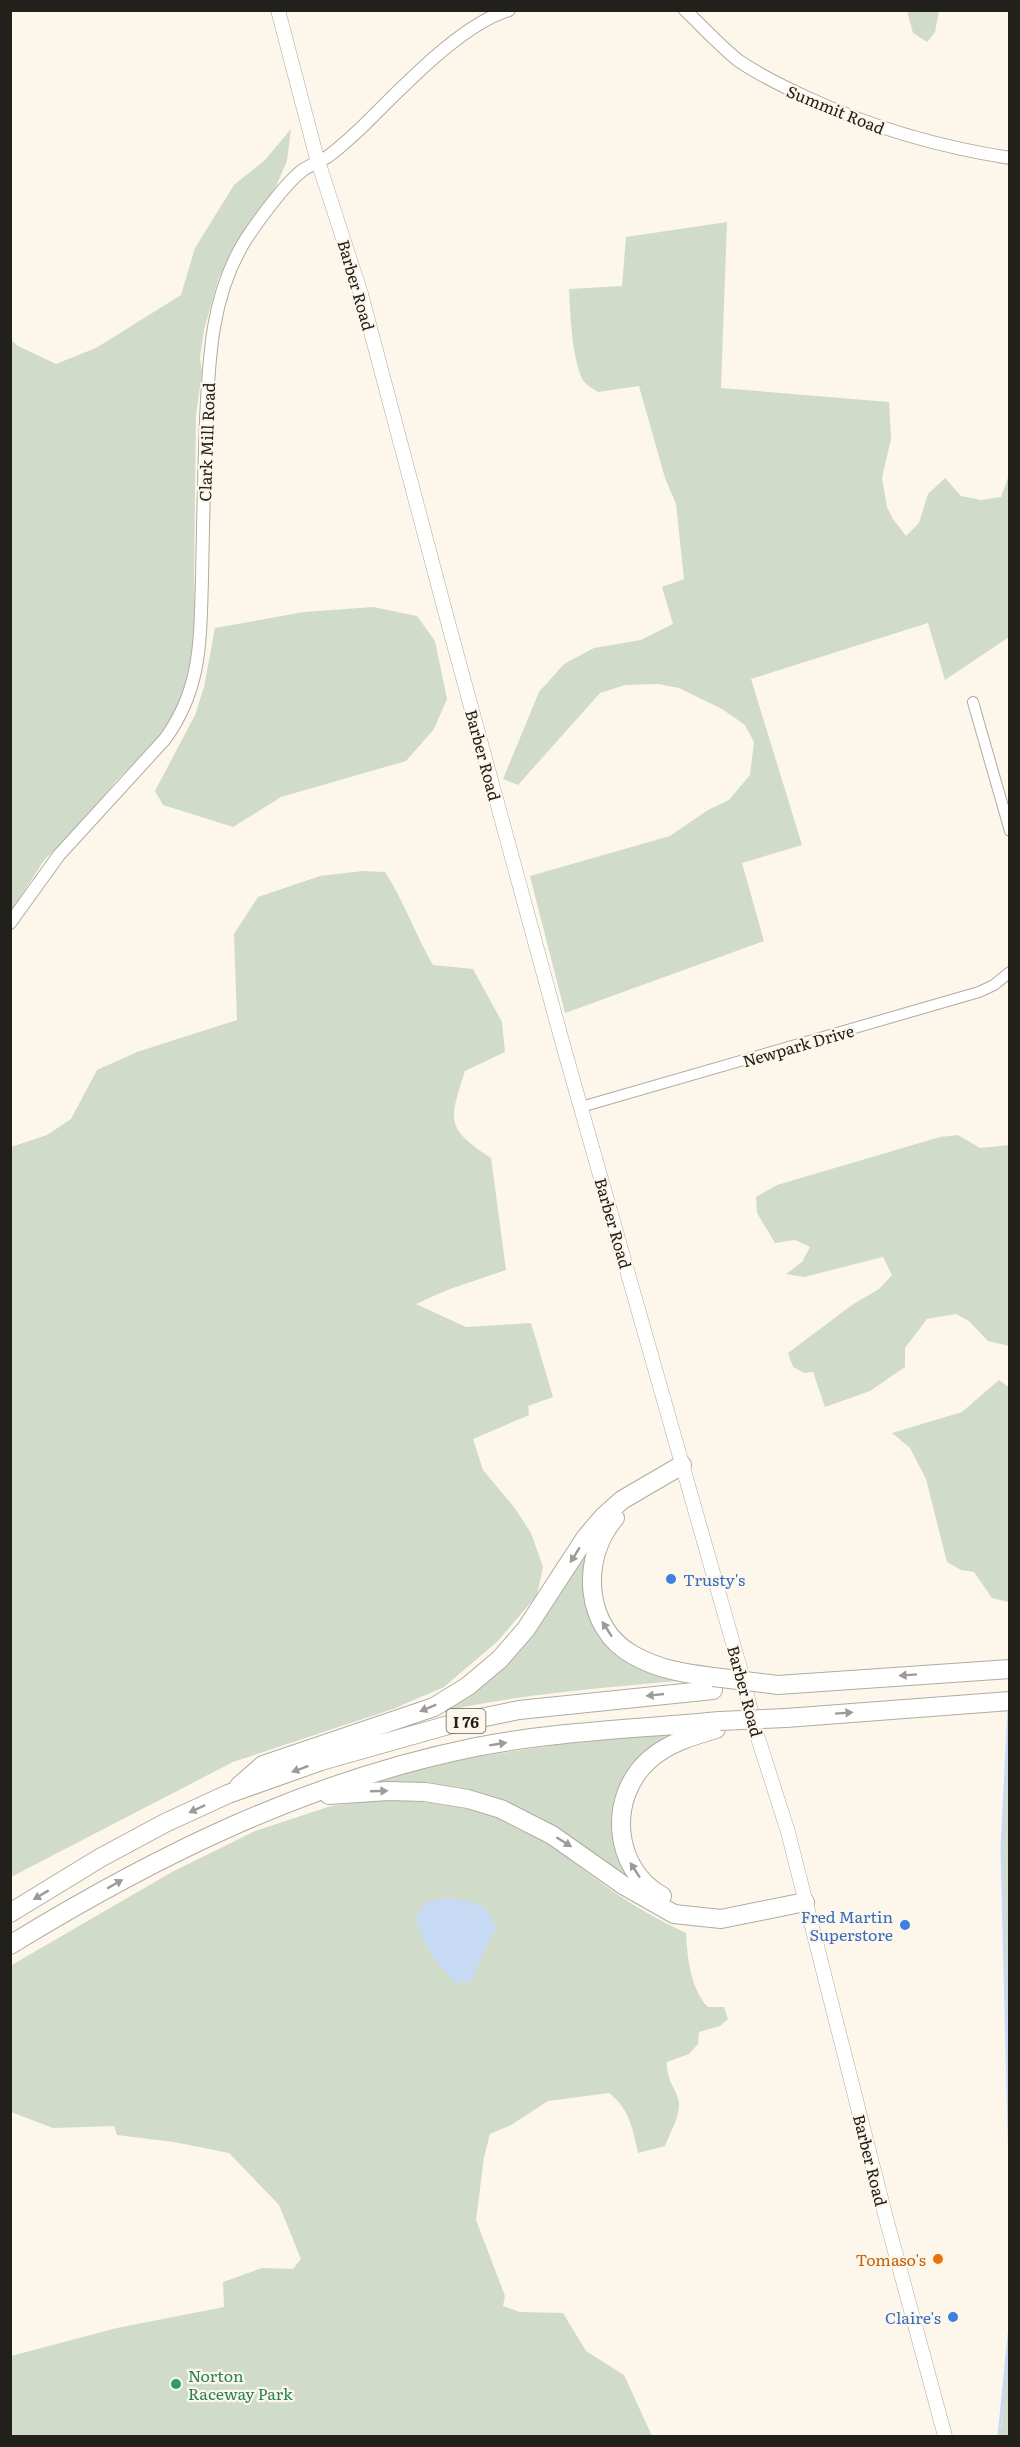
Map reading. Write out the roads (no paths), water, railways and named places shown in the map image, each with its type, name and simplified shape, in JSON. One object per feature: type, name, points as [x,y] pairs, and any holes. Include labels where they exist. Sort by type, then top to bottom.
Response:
[{"type":"highway","points":[[683,1470],[631,1504],[608,1526],[593,1562],[592,1590],[597,1612],[608,1632],[633,1655],[665,1671],[713,1684],[778,1685],[1010,1669]]},
{"type":"highway","points":[[228,1794],[263,1765],[434,1707],[468,1686],[500,1659],[526,1629],[586,1537],[603,1517],[622,1500],[683,1470]]},
{"type":"highway","name":"I 76","points":[[10,1913],[100,1858],[165,1823],[228,1794],[321,1761],[452,1724],[519,1710],[713,1684]]},
{"type":"highway","points":[[804,1898],[737,1909],[698,1911],[678,1905],[651,1890],[637,1875],[628,1859],[621,1837],[621,1818],[627,1792],[637,1774],[650,1759],[667,1747],[722,1724],[1010,1701]]},
{"type":"highway","name":"I 76","points":[[10,1945],[130,1875],[223,1829],[346,1781],[477,1747],[543,1736],[722,1724]]},
{"type":"highway","points":[[280,1805],[316,1797],[372,1791],[409,1791],[448,1795],[501,1809],[537,1826],[571,1847],[623,1885],[674,1914],[721,1919],[804,1898]]},
{"type":"main road","name":"Barber Road","points":[[278,10],[318,162],[363,303],[581,1107],[758,1738],[788,1832],[886,2218],[945,2436]]},
{"type":"street","points":[[492,13],[510,10]]},
{"type":"street","name":"Summit Road","points":[[686,10],[743,63],[771,81],[826,107],[922,141],[1010,158]]},
{"type":"street","name":"Clark Mill Road","points":[[10,923],[59,855],[165,739],[188,699],[201,642],[204,473],[211,343],[219,304],[238,254],[256,225],[297,175],[338,149],[446,50],[492,13]]},
{"type":"street","points":[[973,702],[1010,831]]},
{"type":"street","name":"Newpark Drive","points":[[581,1107],[979,992],[994,985],[1010,972]]},
{"type":"water","points":[[446,1898],[476,1903],[487,1909],[496,1927],[471,1981],[456,1983],[448,1975],[431,1954],[419,1929],[416,1918],[425,1902]]},
{"type":"waterway","points":[[1009,1708],[1002,1849],[1010,2172]]},
{"type":"waterway","points":[[999,2436],[1010,2326]]},
{"type":"place","name":"Trusty's","points":[[671,1579]]},
{"type":"place","name":"Fred Martin Superstore","points":[[905,1925]]},
{"type":"place","name":"Tomaso's","points":[[938,2259]]},
{"type":"place","name":"Claire's","points":[[953,2317]]},
{"type":"place","name":"Norton Raceway Park","points":[[176,2384]]}]
